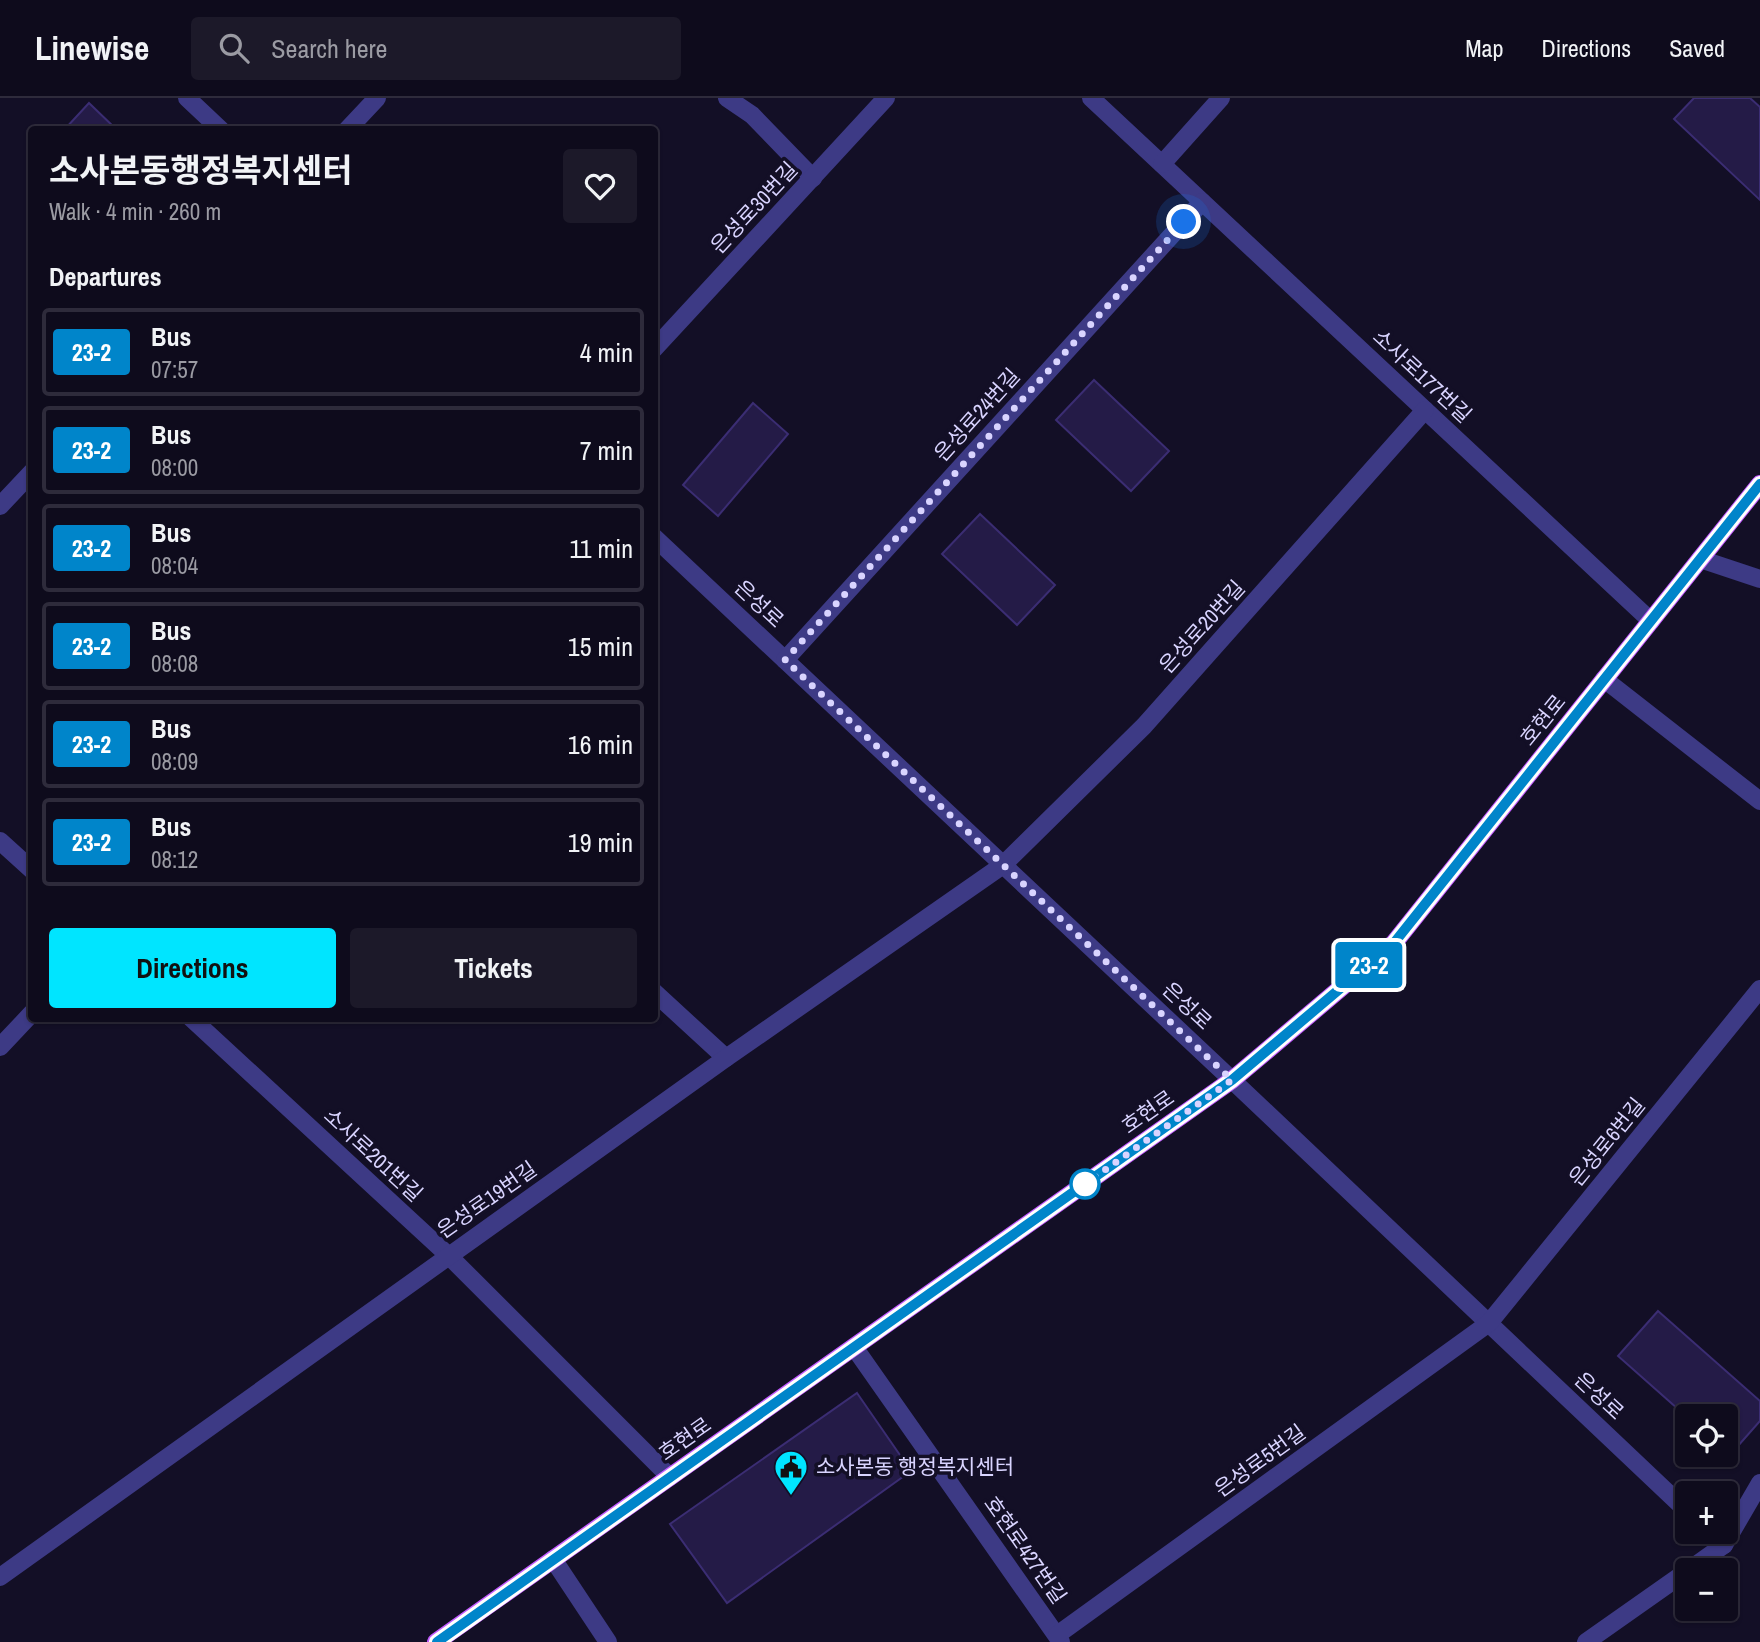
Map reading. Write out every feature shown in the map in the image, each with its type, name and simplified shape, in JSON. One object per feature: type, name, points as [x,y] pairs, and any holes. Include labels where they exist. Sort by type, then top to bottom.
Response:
[{"type":"main road","name":"호현로","points":[[436,1642],[1232,1080],[1394,943],[1760,484]]},
{"type":"street","points":[[187,98],[217,126]]},
{"type":"street","points":[[351,126],[377,98]]},
{"type":"street","points":[[727,98],[752,115],[813,178]]},
{"type":"street","name":"은성로30번길","points":[[658,345],[886,98]]},
{"type":"street","name":"소사로177번길","points":[[1091,98],[1651,621]]},
{"type":"street","points":[[1162,164],[1221,98]]},
{"type":"street","name":"은성로24번길","points":[[785,660],[1202,202]]},
{"type":"street","name":"은성로20번길","points":[[1003,865],[1144,726],[1425,410]]},
{"type":"street","points":[[0,506],[28,476]]},
{"type":"street","name":"은성로","points":[[658,541],[1675,1500]]},
{"type":"street","points":[[1700,559],[1760,579]]},
{"type":"street","points":[[1604,679],[1760,801]]},
{"type":"street","points":[[0,841],[28,866]]},
{"type":"street","name":"은성로19번길","points":[[0,1577],[726,1058],[1003,865]]},
{"type":"street","name":"은성로6번길","points":[[1489,1323],[1760,989]]},
{"type":"street","points":[[658,996],[726,1058]]},
{"type":"street","points":[[0,1047],[28,1017]]},
{"type":"street","name":"소사로201번길","points":[[195,1022],[449,1256],[670,1477]]},
{"type":"street","name":"은성로5번길","points":[[1059,1638],[1489,1323]]},
{"type":"street","name":"호현로427번길","points":[[854,1347],[1059,1638]]},
{"type":"street","points":[[1705,1558],[1724,1545],[1760,1483]]},
{"type":"street","points":[[553,1559],[608,1642]]},
{"type":"street","points":[[1586,1642],[1675,1579]]},
{"type":"building","points":[[1694,98],[1750,98],[1760,107],[1760,200],[1674,119]]},
{"type":"building","points":[[89,103],[113,126],[68,126]]},
{"type":"building","points":[[1094,380],[1169,451],[1131,491],[1056,420]]},
{"type":"building","points":[[753,403],[788,434],[718,516],[683,485]]},
{"type":"building","points":[[980,514],[1055,585],[1017,625],[942,554]]},
{"type":"building","points":[[1658,1311],[1760,1401],[1760,1421],[1738,1446],[1738,1404],[1675,1404],[1675,1406],[1618,1356]]},
{"type":"building","name":"소사본동 행정복지센터","points":[[857,1393],[911,1471],[727,1603],[670,1524]]},
{"type":"bus line","name":"23-2","points":[[437,1642],[1232,1080],[1394,943],[1760,484]]},
{"type":"place","name":"소사본동 행정복지센터","points":[[791,1497]]},
{"type":"route","points":[[1085,1184],[1232,1080],[785,660],[1184,222]]}]
